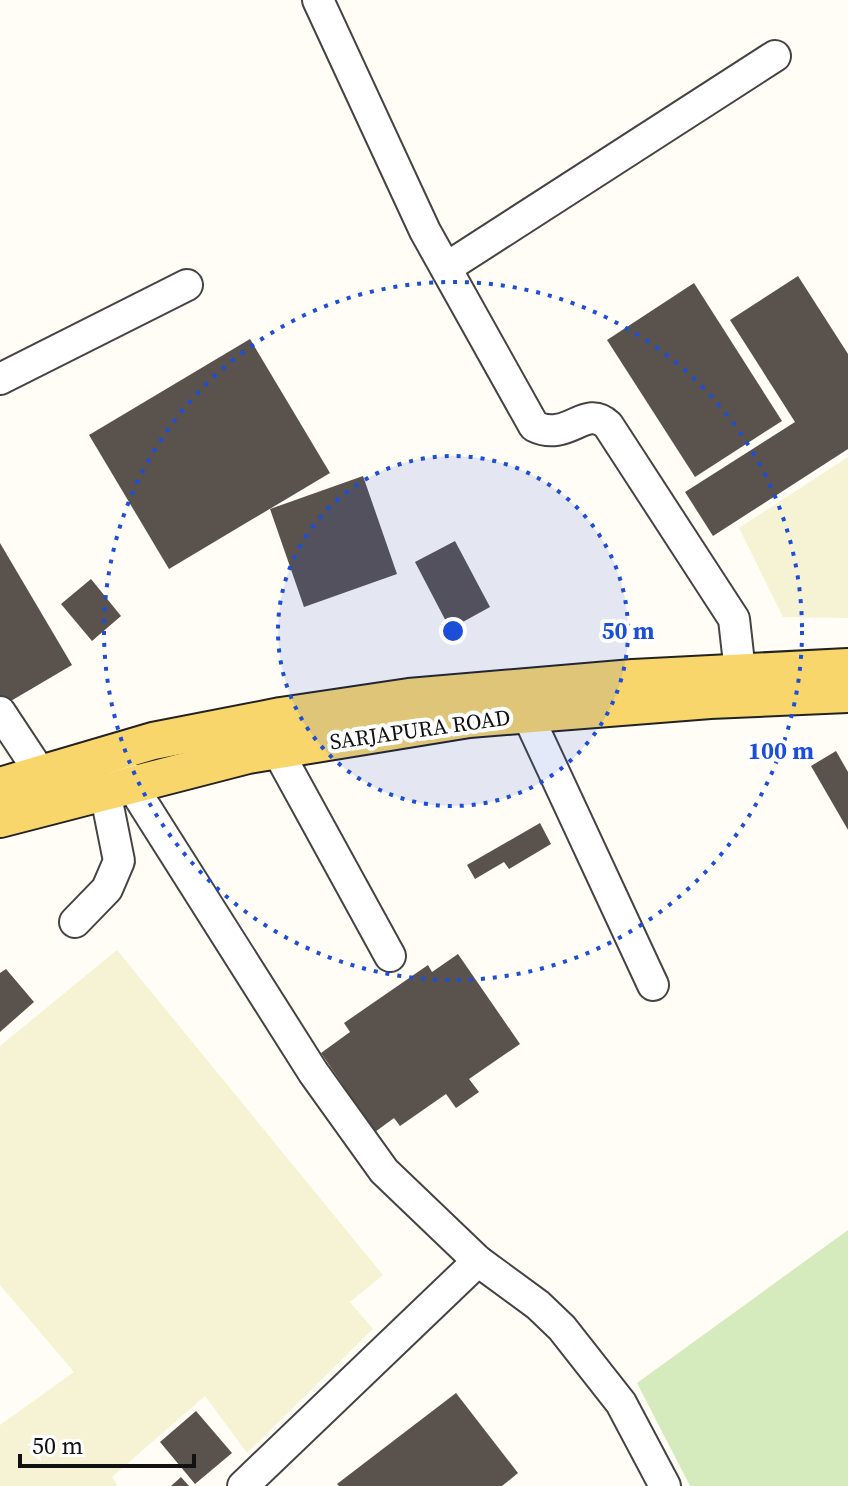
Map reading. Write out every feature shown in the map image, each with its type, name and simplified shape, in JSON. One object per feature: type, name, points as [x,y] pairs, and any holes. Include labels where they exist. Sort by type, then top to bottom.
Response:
[{"type":"main road","name":"SARJAPURA ROAD","points":[[0,786],[153,741],[281,716],[409,697],[848,667]]},
{"type":"main road","name":"SARJAPURA ROAD","points":[[0,819],[248,755],[469,719],[710,700],[848,694]]},
{"type":"street","points":[[318,0],[425,231],[534,426],[554,433],[593,417],[602,419],[608,425],[734,619],[740,672]]},
{"type":"street","points":[[446,268],[775,56]]},
{"type":"street","points":[[0,379],[187,285]]},
{"type":"street","points":[[0,712],[41,774]]},
{"type":"street","points":[[527,714],[653,985]]},
{"type":"street","points":[[277,750],[390,956]]},
{"type":"street","points":[[75,922],[107,889],[119,861],[117,788],[112,753]]},
{"type":"street","points":[[117,788],[384,1171],[478,1261],[538,1305],[562,1328],[621,1403],[665,1486]]},
{"type":"street","points":[[243,1486],[478,1261]]},
{"type":"shaded area","points":[[848,457],[848,618],[783,617],[739,528]]},
{"type":"shaded area","points":[[117,950],[383,1275],[350,1302],[373,1329],[247,1453],[205,1396],[112,1477],[118,1486],[0,1486],[0,1425],[74,1372],[0,1285],[0,1046]]},
{"type":"green space","points":[[848,1230],[848,1486],[690,1486],[637,1383]]},
{"type":"building","points":[[798,276],[848,354],[848,449],[713,536],[685,492],[795,422],[730,320]]},
{"type":"building","points":[[694,283],[782,421],[695,477],[607,340]]},
{"type":"building","points":[[250,339],[330,473],[169,569],[89,435]]},
{"type":"building","points":[[363,476],[397,574],[304,607],[270,509]]},
{"type":"building","points":[[455,541],[490,607],[450,629],[415,562]]},
{"type":"building","points":[[0,543],[72,665],[4,705],[0,699]]},
{"type":"building","points":[[91,579],[121,616],[92,641],[61,604]]},
{"type":"building","points":[[836,751],[848,772],[848,830],[811,766]]},
{"type":"building","points":[[540,823],[551,844],[509,869],[504,862],[475,879],[467,865]]},
{"type":"building","points":[[458,954],[520,1044],[469,1079],[479,1092],[456,1108],[446,1094],[400,1126],[394,1118],[375,1132],[321,1053],[350,1032],[344,1023],[428,965],[432,972]]},
{"type":"building","points":[[6,969],[34,1002],[0,1032],[0,973]]},
{"type":"building","points":[[456,1393],[518,1473],[502,1486],[337,1484]]},
{"type":"building","points":[[196,1411],[232,1453],[195,1484],[160,1442]]},
{"type":"building","points":[[181,1477],[189,1486],[171,1486]]}]
